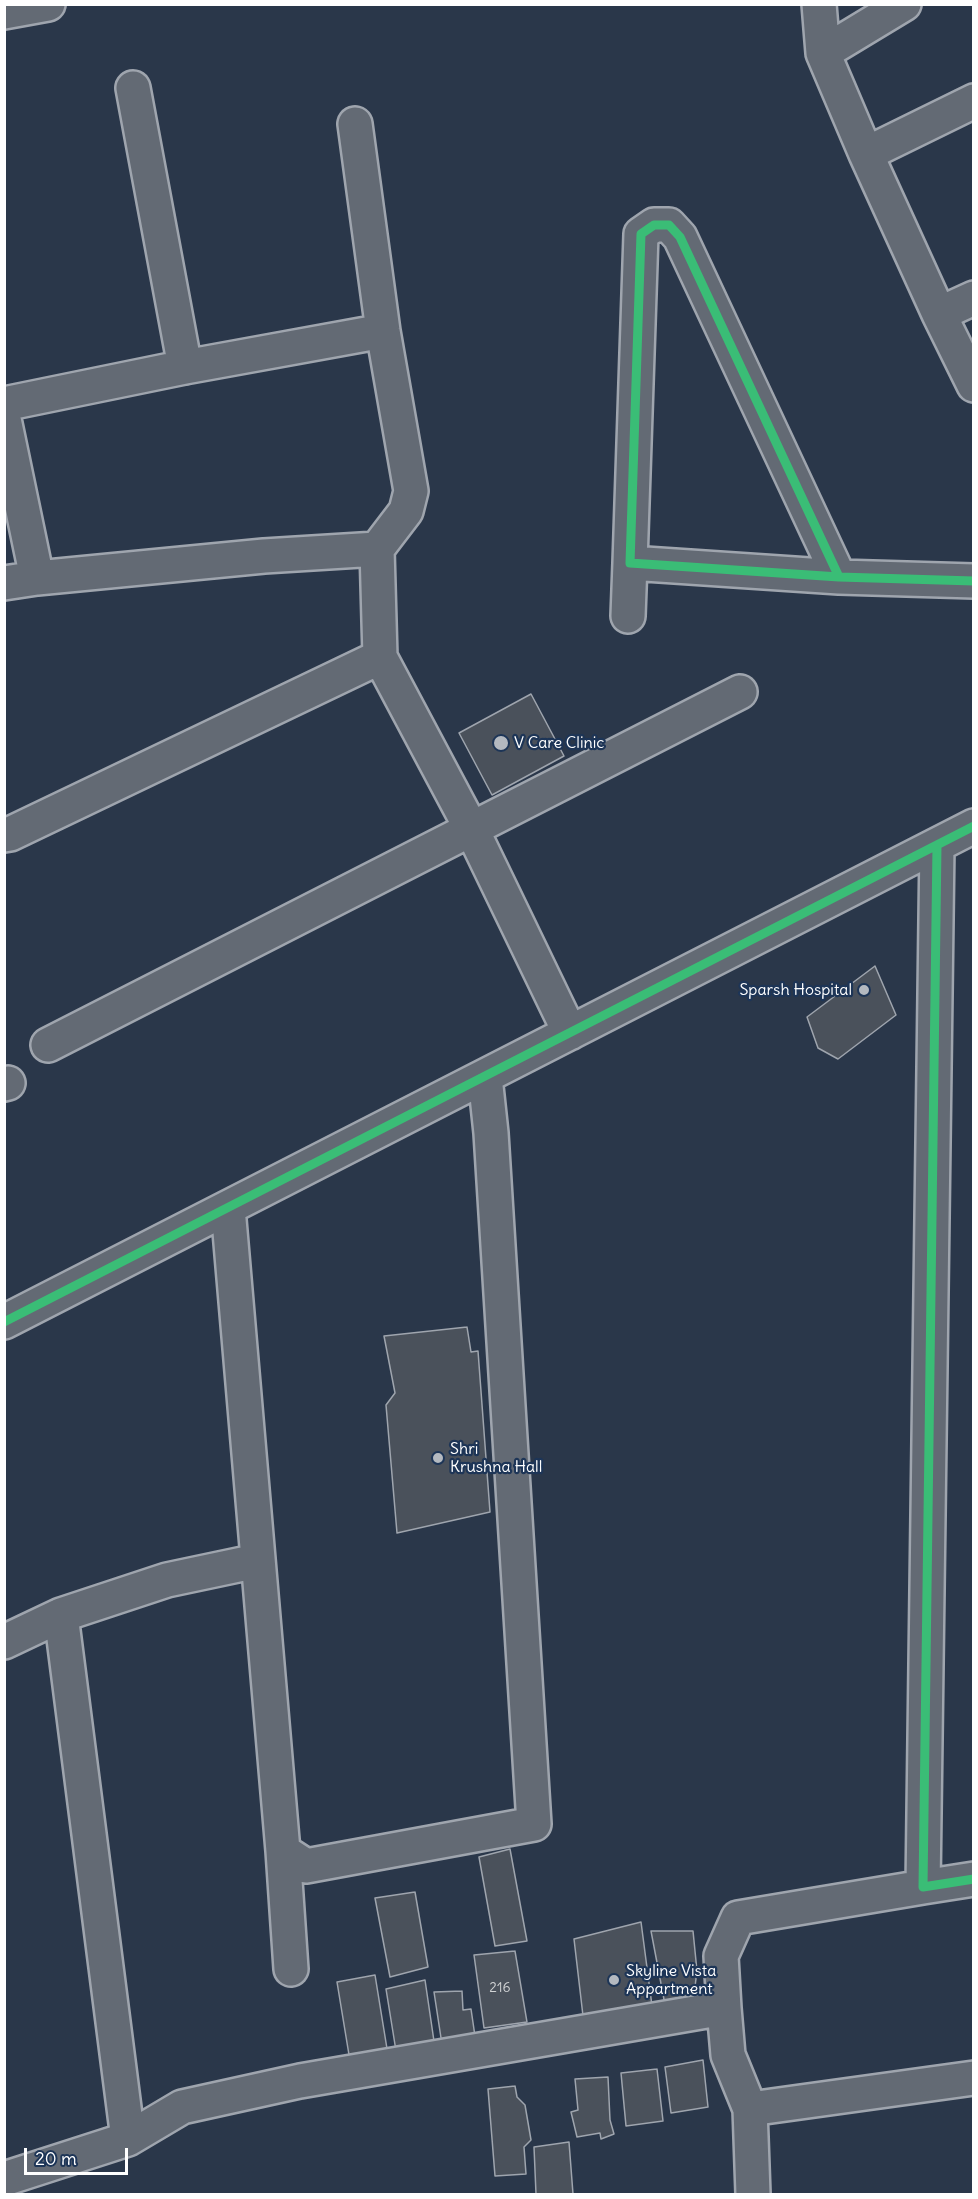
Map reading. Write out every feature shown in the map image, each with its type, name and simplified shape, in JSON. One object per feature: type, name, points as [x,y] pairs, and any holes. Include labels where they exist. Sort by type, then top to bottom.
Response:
[{"type":"street","points":[[4,12],[48,4]]},
{"type":"street","points":[[819,4],[823,53],[866,154],[974,385]]},
{"type":"street","points":[[823,53],[904,4]]},
{"type":"street","points":[[133,88],[185,367]]},
{"type":"street","points":[[866,154],[974,101]]},
{"type":"street","points":[[355,124],[383,331],[411,491],[406,511],[377,549],[380,657],[472,830],[570,1033]]},
{"type":"street","points":[[628,616],[641,234],[654,225],[669,225],[680,237],[839,577]]},
{"type":"street","points":[[939,314],[974,298]]},
{"type":"street","points":[[4,404],[185,367],[383,331]]},
{"type":"street","points":[[4,419],[37,578]]},
{"type":"street","points":[[4,583],[264,556],[377,549]]},
{"type":"street","points":[[630,563],[839,577],[974,581]]},
{"type":"street","points":[[4,835],[380,657]]},
{"type":"street","points":[[48,1045],[740,692]]},
{"type":"street","points":[[4,1322],[974,826]]},
{"type":"street","points":[[923,1887],[937,845]]},
{"type":"street","points":[[283,1851],[306,1866],[534,1824],[491,1133],[485,1077]]},
{"type":"street","points":[[228,1208],[291,1969]]},
{"type":"street","points":[[4,1642],[61,1615],[167,1580],[257,1561]]},
{"type":"street","points":[[61,1615],[128,2139]]},
{"type":"street","points":[[753,2194],[750,2109],[728,2055],[721,1956],[738,1918],[974,1879]]},
{"type":"street","points":[[4,2179],[128,2139],[182,2107],[300,2081],[724,2008]]},
{"type":"street","points":[[750,2109],[974,2078]]},
{"type":"building","points":[[531,694],[564,756],[492,795],[459,733]]},
{"type":"building","name":"Sparsh Hospital","points":[[875,966],[896,1015],[838,1059],[818,1048],[807,1017]]},
{"type":"building","name":"Shri Krushna Hall","points":[[467,1327],[471,1352],[478,1351],[490,1512],[397,1533],[386,1405],[395,1393],[384,1336]]},
{"type":"building","points":[[510,1849],[527,1941],[495,1946],[479,1857]]},
{"type":"building","points":[[415,1892],[428,1967],[390,1977],[375,1898]]},
{"type":"building","name":"Skyline Vista Appartment","points":[[641,1922],[654,2021],[585,2033],[574,1939]]},
{"type":"building","points":[[651,1931],[693,1931],[697,1971],[693,2002],[666,2010]]},
{"type":"building","points":[[515,1951],[527,2022],[484,2028],[474,1955]]},
{"type":"building","points":[[375,1975],[389,2061],[351,2067],[337,1982]]},
{"type":"building","points":[[425,1980],[435,2048],[397,2057],[386,1989]]},
{"type":"building","points":[[462,1991],[463,2010],[471,2009],[476,2043],[443,2051],[434,1992]]},
{"type":"building","points":[[703,2060],[708,2107],[671,2113],[665,2067]]},
{"type":"building","points":[[657,2069],[663,2121],[626,2126],[621,2073]]},
{"type":"building","points":[[608,2077],[610,2120],[614,2134],[601,2139],[600,2133],[577,2137],[571,2112],[578,2110],[575,2079]]},
{"type":"building","points":[[515,2086],[517,2097],[525,2105],[531,2140],[524,2147],[526,2174],[495,2176],[488,2089]]},
{"type":"building","points":[[569,2142],[573,2194],[536,2194],[534,2147]]},
{"type":"cycle path","points":[[839,577],[680,237],[669,225],[654,225],[641,234],[630,563],[839,577],[974,581]]},
{"type":"cycle path","points":[[4,1322],[974,826]]},
{"type":"cycle path","points":[[937,845],[923,1887],[974,1879]]},
{"type":"place","name":"V Care Clinic","points":[[501,743]]},
{"type":"place","name":"Sparsh Hospital","points":[[864,990]]},
{"type":"place","name":"Shri Krushna Hall","points":[[438,1458]]},
{"type":"place","name":"Skyline Vista Appartment","points":[[614,1980]]}]
